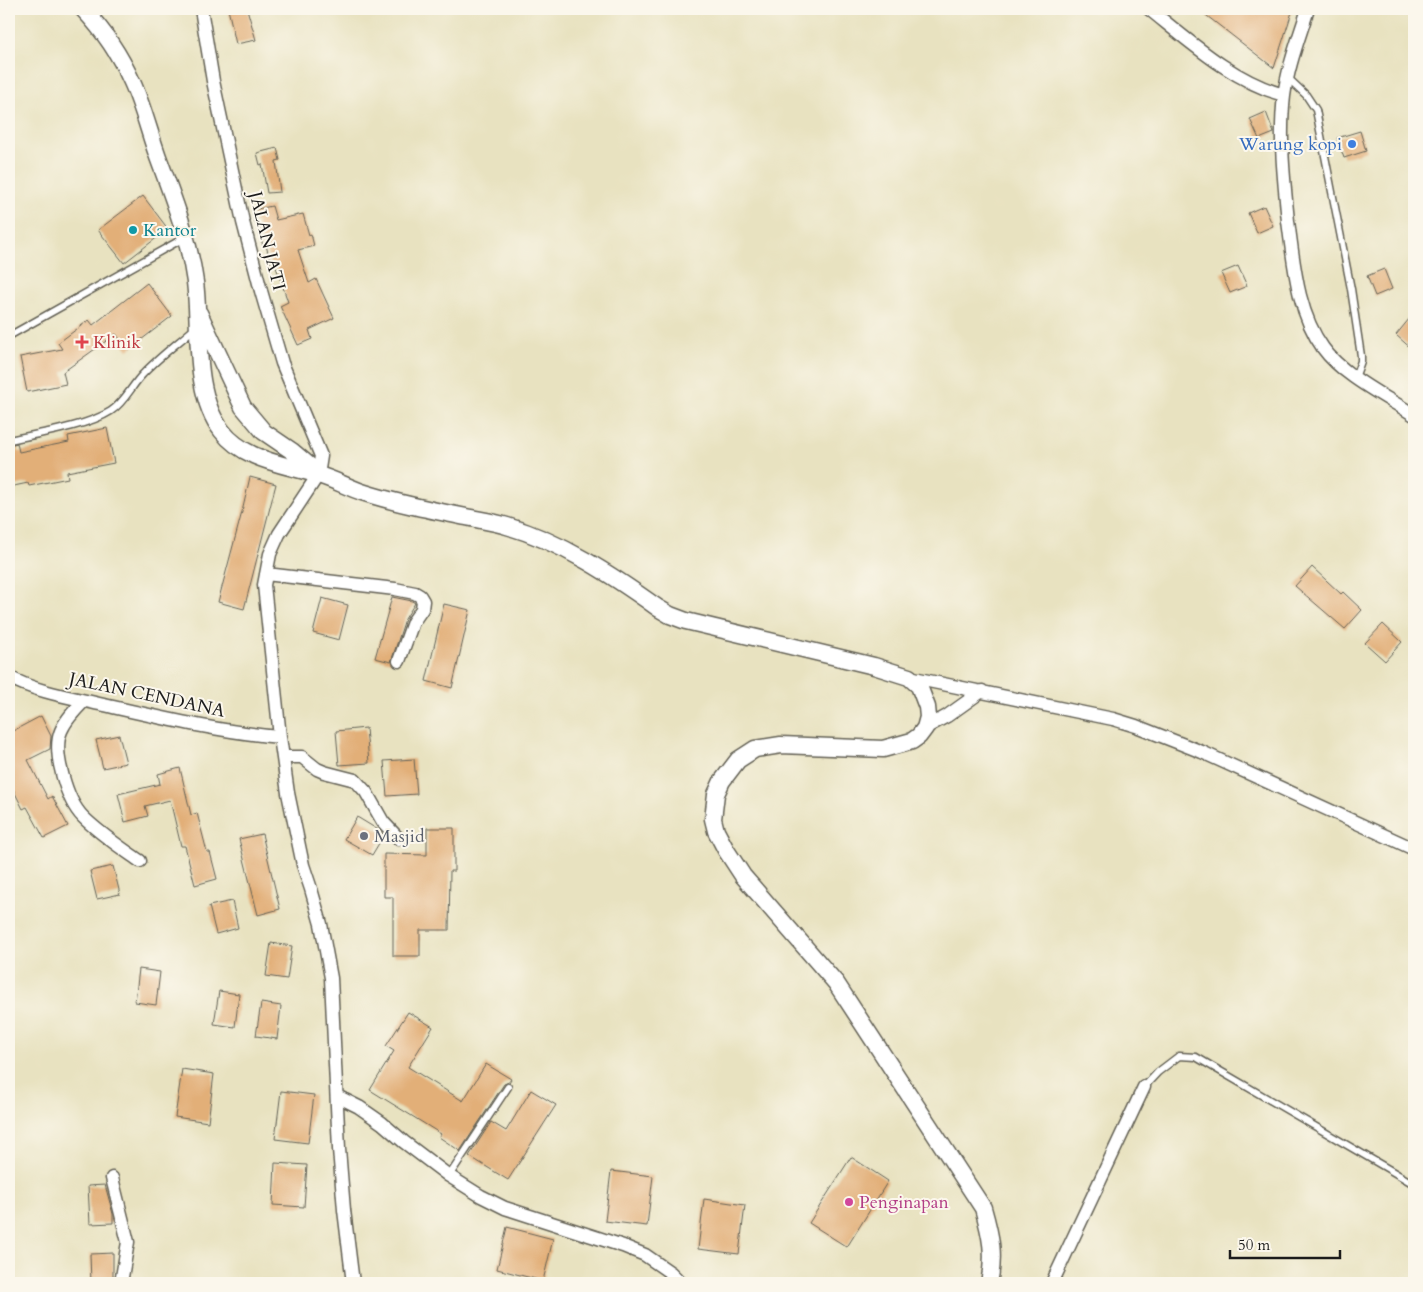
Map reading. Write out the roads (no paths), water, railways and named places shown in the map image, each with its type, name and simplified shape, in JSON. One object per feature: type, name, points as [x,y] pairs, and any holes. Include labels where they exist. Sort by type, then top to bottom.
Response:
[{"type":"street","points":[[83,9],[100,27],[131,81],[182,222],[194,280],[198,325],[197,340],[202,382],[213,413],[223,432],[235,444],[255,456],[279,465],[318,474],[362,492],[424,508],[507,525],[578,556],[658,608],[686,621],[874,666],[909,677],[1113,719],[1136,726],[1202,752],[1414,849]]},
{"type":"street","name":"JALAN JATI","points":[[201,9],[213,81],[243,222],[282,363],[321,456],[318,474]]},
{"type":"street","points":[[1149,9],[1196,47],[1229,69],[1260,87],[1284,95]]},
{"type":"street","points":[[1308,9],[1287,77],[1284,95],[1282,142],[1294,265],[1301,300],[1314,333],[1323,349],[1337,364],[1355,378],[1414,415]]},
{"type":"street","points":[[197,308],[243,408],[264,432],[292,451],[318,474]]},
{"type":"street","points":[[318,474],[279,534],[270,554],[264,585],[280,737],[295,834],[302,865],[312,888],[327,948],[331,978],[344,1210],[353,1283]]},
{"type":"street","points":[[266,574],[394,590],[420,596],[423,602],[422,609],[413,622],[399,662]]},
{"type":"street","name":"JALAN CENDANA","points":[[9,677],[29,686],[84,700],[232,731],[280,737]]},
{"type":"street","points":[[909,677],[919,686],[925,700],[928,717],[925,728],[919,736],[912,741],[883,749],[781,745],[755,749],[738,760],[722,781],[716,794],[713,820],[716,831],[726,850],[744,876],[836,983],[983,1208],[992,1244],[993,1258],[988,1283]]},
{"type":"street","points":[[925,728],[947,716],[982,692]]},
{"type":"street","points":[[84,700],[66,722],[59,740],[61,766],[68,794],[75,808],[82,816],[106,838],[140,861]]},
{"type":"street","points":[[283,757],[302,757],[317,769],[355,780],[366,792],[383,822],[398,839]]},
{"type":"street","points":[[1052,1283],[1144,1087]]},
{"type":"street","points":[[337,1096],[359,1107],[449,1176],[481,1196],[505,1208],[623,1246],[645,1255],[671,1273],[681,1283]]},
{"type":"street","points":[[112,1178],[128,1242],[121,1283]]},
{"type":"lane","points":[[1287,77],[1306,95],[1316,110],[1360,349],[1361,362],[1355,378]]},
{"type":"lane","points":[[9,336],[185,237]]},
{"type":"lane","points":[[9,440],[99,418],[113,410],[124,400],[132,386],[144,373],[198,325]]},
{"type":"lane","points":[[1144,1087],[1158,1072],[1178,1056],[1196,1057],[1414,1184]]},
{"type":"lane","points":[[449,1176],[508,1087]]},
{"type":"place","name":"Warung kopi","points":[[1352,144]]},
{"type":"place","name":"Kantor","points":[[133,230]]},
{"type":"place","name":"Klinik","points":[[82,342]]},
{"type":"place","name":"Masjid","points":[[364,836]]},
{"type":"place","name":"Penginapan","points":[[849,1202]]}]
